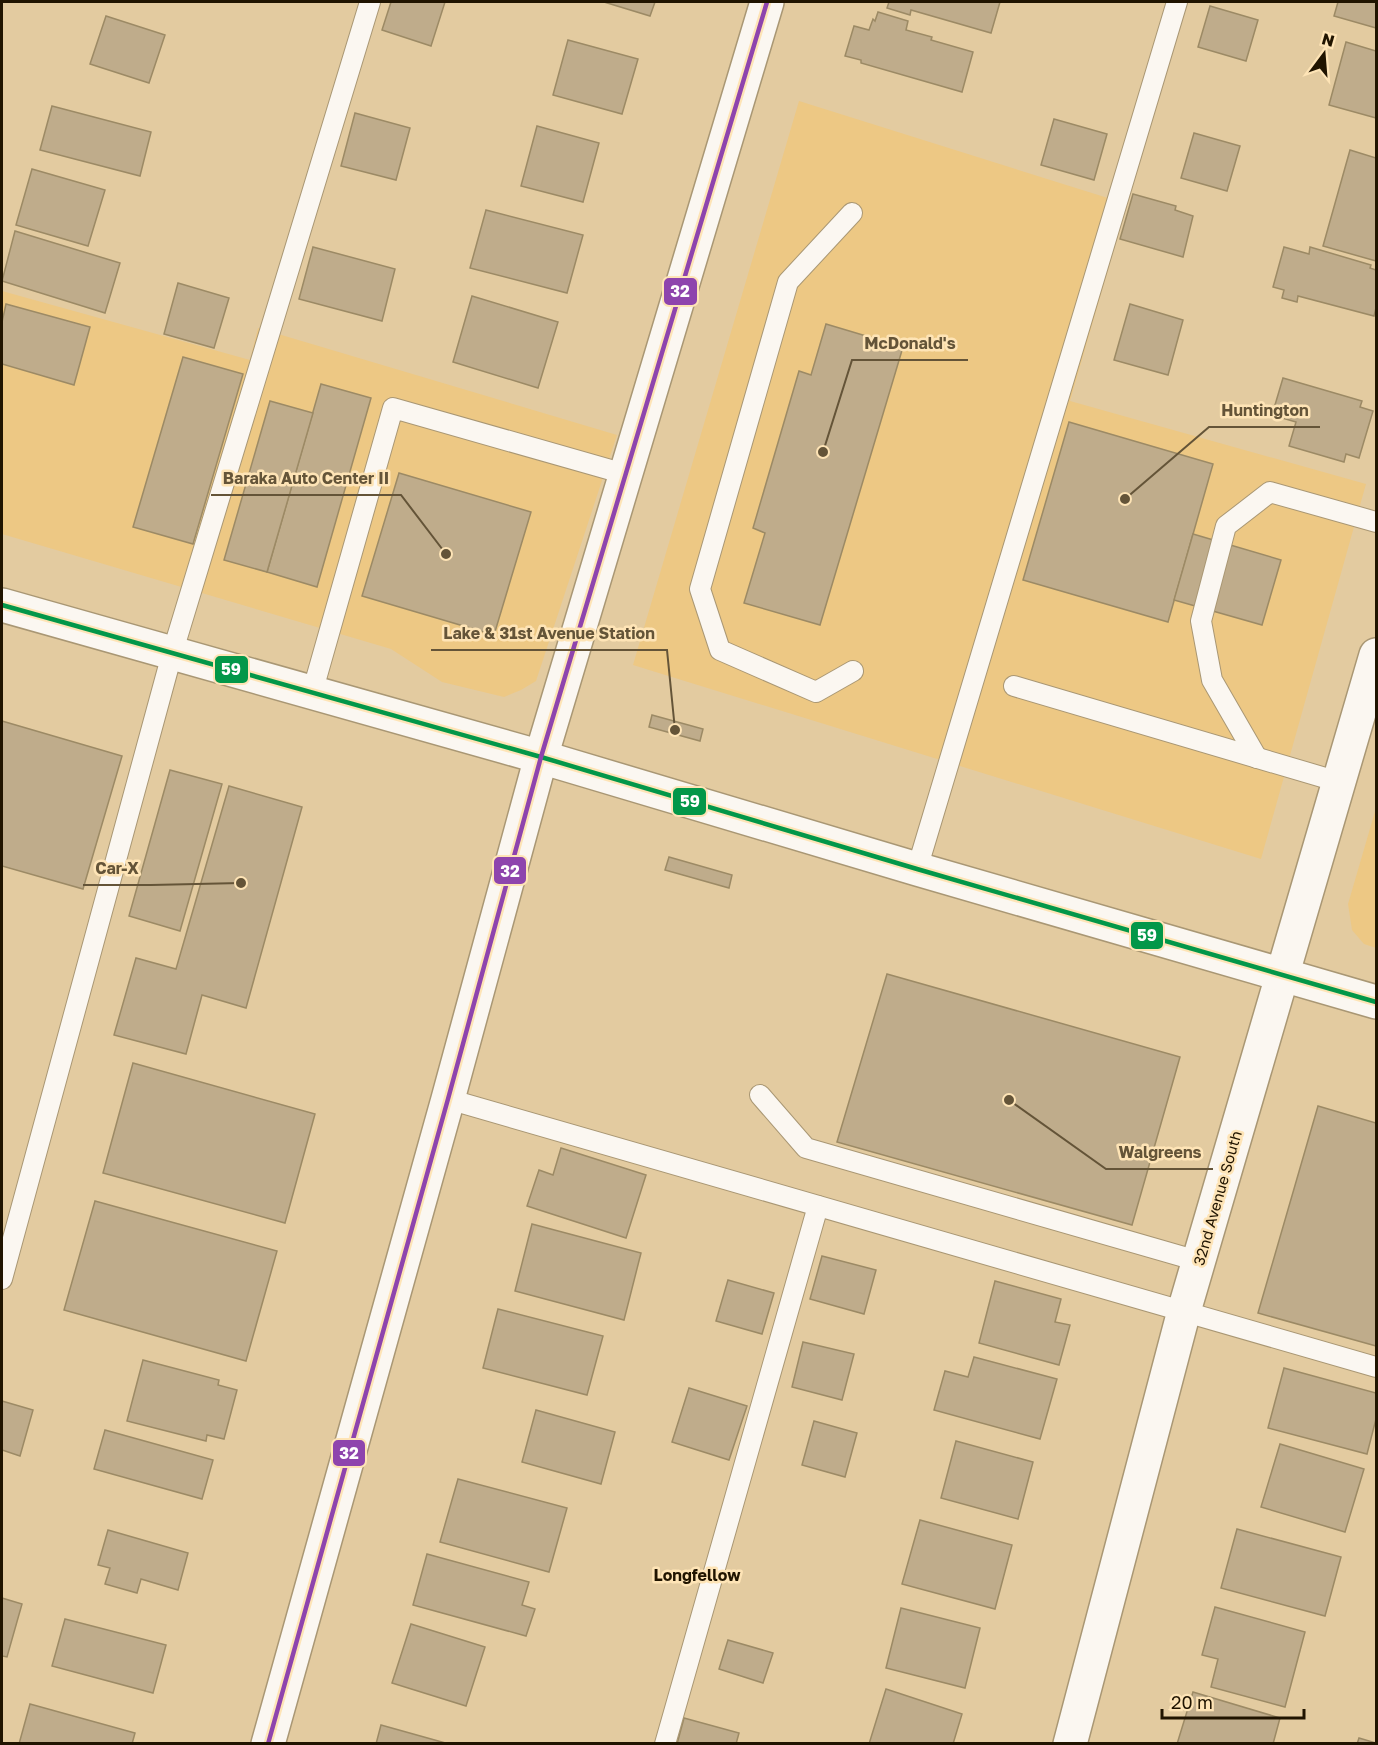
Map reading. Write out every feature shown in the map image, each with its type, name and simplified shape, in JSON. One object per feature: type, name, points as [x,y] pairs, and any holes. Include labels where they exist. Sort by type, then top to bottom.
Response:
[{"type":"street","points":[[268,1743],[541,757],[767,2]]},
{"type":"street","points":[[2,605],[541,757],[1377,1002]]},
{"type":"street","name":"32nd Avenue South","points":[[1070,1743],[1198,1261],[1377,655]]},
{"type":"lane","points":[[2,1279],[172,654],[370,2]]},
{"type":"lane","points":[[917,869],[1177,2]]},
{"type":"lane","points":[[852,213],[788,282],[700,589],[720,650],[816,692],[853,671]]},
{"type":"lane","points":[[312,693],[393,408],[626,474]]},
{"type":"lane","points":[[1257,758],[1212,680],[1201,621],[1226,526],[1270,492],[1377,522]]},
{"type":"lane","points":[[1014,686],[1339,782]]},
{"type":"lane","points":[[760,1095],[806,1148],[1198,1261]]},
{"type":"lane","points":[[448,1099],[1377,1367]]},
{"type":"lane","points":[[665,1743],[818,1206]]},
{"type":"shaded area","points":[[799,101],[1127,204],[1070,401],[1366,484],[1261,859],[633,665]]},
{"type":"shaded area","points":[[2,291],[250,360],[258,328],[617,435],[536,681],[504,697],[442,682],[391,649],[2,534]]},
{"type":"shaded area","points":[[1376,808],[1376,948],[1364,944],[1352,930],[1348,904]]},
{"type":"building","points":[[391,2],[445,2],[431,46],[382,30]]},
{"type":"building","points":[[604,2],[655,2],[650,16]]},
{"type":"building","points":[[889,2],[1000,2],[991,33],[911,10],[910,15],[887,8]]},
{"type":"building","points":[[1338,2],[1376,2],[1376,28],[1334,16]]},
{"type":"building","points":[[1210,6],[1258,20],[1246,61],[1198,47]]},
{"type":"building","points":[[878,12],[908,21],[906,30],[973,52],[962,92],[861,63],[861,60],[845,56],[854,26],[869,30]]},
{"type":"building","points":[[106,16],[165,35],[149,83],[90,64]]},
{"type":"building","points":[[568,40],[638,59],[622,114],[553,95]]},
{"type":"building","points":[[1346,42],[1376,51],[1376,118],[1329,105]]},
{"type":"building","points":[[52,106],[151,132],[140,176],[40,150]]},
{"type":"building","points":[[355,113],[410,128],[396,180],[341,166]]},
{"type":"building","points":[[1054,119],[1107,134],[1094,180],[1041,165]]},
{"type":"building","points":[[537,126],[599,143],[583,202],[521,186]]},
{"type":"building","points":[[1194,133],[1240,146],[1227,191],[1181,178]]},
{"type":"building","points":[[1350,150],[1376,158],[1376,261],[1323,246]]},
{"type":"building","points":[[32,169],[105,190],[88,246],[16,225]]},
{"type":"building","points":[[1133,194],[1176,206],[1175,210],[1193,216],[1183,257],[1120,239]]},
{"type":"building","points":[[486,210],[583,235],[567,293],[470,268]]},
{"type":"building","points":[[15,231],[120,263],[105,313],[2,281]]},
{"type":"building","points":[[313,247],[395,269],[382,321],[299,299]]},
{"type":"building","points":[[1284,247],[1309,254],[1310,247],[1371,265],[1370,268],[1376,270],[1374,316],[1298,296],[1297,302],[1282,298],[1284,290],[1273,287]]},
{"type":"building","points":[[178,283],[229,298],[214,348],[164,334]]},
{"type":"building","points":[[472,296],[558,322],[538,388],[453,362]]},
{"type":"building","points":[[6,304],[90,327],[74,385],[2,364],[2,322]]},
{"type":"building","points":[[1130,304],[1183,320],[1168,375],[1114,360]]},
{"type":"building","points":[[826,324],[903,347],[820,625],[744,603],[765,533],[753,528],[799,371],[811,375]]},
{"type":"building","points":[[183,357],[243,374],[193,544],[133,527]]},
{"type":"building","points":[[1283,378],[1362,401],[1360,407],[1373,411],[1359,458],[1346,454],[1344,462],[1289,446],[1296,422],[1272,415]]},
{"type":"building","points":[[321,384],[371,398],[317,587],[267,572]]},
{"type":"building","points":[[270,401],[313,413],[267,572],[224,560]]},
{"type":"building","points":[[1069,422],[1213,464],[1168,622],[1023,580]]},
{"type":"building","points":[[399,473],[531,512],[494,635],[362,596]]},
{"type":"building","points":[[1193,534],[1281,560],[1262,625],[1174,600]]},
{"type":"building","points":[[652,715],[703,729],[700,741],[649,727]]},
{"type":"building","points":[[2,721],[122,756],[83,889],[2,866]]},
{"type":"building","points":[[170,770],[222,784],[180,931],[129,916]]},
{"type":"building","points":[[229,786],[302,807],[246,1008],[202,995],[186,1054],[114,1035],[136,958],[176,969]]},
{"type":"building","points":[[669,857],[732,875],[729,888],[665,870]]},
{"type":"building","points":[[887,974],[1180,1057],[1132,1225],[837,1142]]},
{"type":"building","points":[[133,1063],[315,1114],[285,1223],[103,1173]]},
{"type":"building","points":[[1318,1106],[1376,1123],[1376,1346],[1258,1313]]},
{"type":"building","points":[[561,1148],[646,1175],[626,1238],[527,1206],[539,1170],[553,1175]]},
{"type":"building","points":[[95,1201],[277,1251],[246,1361],[64,1310]]},
{"type":"building","points":[[532,1224],[641,1253],[624,1320],[515,1291]]},
{"type":"building","points":[[822,1256],[876,1270],[864,1314],[810,1299]]},
{"type":"building","points":[[728,1280],[774,1293],[762,1334],[716,1321]]},
{"type":"building","points":[[995,1281],[1061,1299],[1055,1322],[1070,1325],[1059,1365],[979,1343]]},
{"type":"building","points":[[498,1309],[603,1336],[587,1395],[483,1368]]},
{"type":"building","points":[[803,1342],[854,1354],[842,1400],[792,1387]]},
{"type":"building","points":[[974,1357],[1057,1379],[1040,1439],[934,1410],[945,1371],[968,1377]]},
{"type":"building","points":[[143,1360],[219,1380],[218,1385],[237,1390],[224,1439],[207,1435],[206,1441],[127,1421]]},
{"type":"building","points":[[1284,1368],[1376,1393],[1376,1419],[1367,1454],[1268,1428]]},
{"type":"building","points":[[689,1388],[747,1406],[729,1460],[672,1442]]},
{"type":"building","points":[[2,1401],[33,1410],[20,1456],[2,1450]]},
{"type":"building","points":[[536,1410],[615,1432],[601,1484],[522,1462]]},
{"type":"building","points":[[814,1421],[857,1433],[845,1477],[802,1465]]},
{"type":"building","points":[[105,1430],[213,1460],[202,1499],[94,1469]]},
{"type":"building","points":[[956,1441],[1033,1462],[1018,1519],[941,1498]]},
{"type":"building","points":[[1280,1444],[1364,1469],[1345,1532],[1261,1507]]},
{"type":"building","points":[[458,1479],[567,1508],[549,1572],[440,1542]]},
{"type":"building","points":[[920,1520],[1012,1545],[995,1609],[902,1584]]},
{"type":"building","points":[[1237,1529],[1341,1557],[1325,1616],[1221,1588]]},
{"type":"building","points":[[108,1530],[188,1553],[178,1590],[141,1579],[137,1593],[105,1584],[110,1568],[98,1565]]},
{"type":"building","points":[[427,1554],[529,1582],[522,1605],[535,1609],[526,1636],[413,1605]]},
{"type":"building","points":[[2,1598],[22,1604],[7,1657],[2,1656]]},
{"type":"building","points":[[1215,1607],[1305,1632],[1285,1707],[1211,1687],[1218,1659],[1202,1655]]},
{"type":"building","points":[[901,1608],[980,1628],[965,1688],[886,1668]]},
{"type":"building","points":[[65,1619],[166,1645],[153,1693],[52,1666]]},
{"type":"building","points":[[411,1624],[485,1647],[466,1706],[392,1683]]},
{"type":"building","points":[[728,1640],[773,1653],[763,1683],[719,1669]]},
{"type":"building","points":[[886,1689],[962,1714],[953,1744],[869,1744]]},
{"type":"building","points":[[1193,1692],[1280,1718],[1273,1744],[1177,1744]]},
{"type":"building","points":[[30,1704],[135,1733],[132,1744],[19,1744]]},
{"type":"building","points":[[684,1718],[739,1733],[736,1744],[677,1744]]},
{"type":"building","points":[[381,1725],[449,1744],[376,1744]]},
{"type":"building","points":[[1359,1738],[1376,1743],[1376,1744],[1357,1744]]},
{"type":"transit line","name":"32","points":[[268,1744],[541,757],[767,2]]},
{"type":"transit line","name":"59","points":[[2,605],[541,757],[1376,1002]]},
{"type":"place","name":"McDonald's","points":[[823,452]]},
{"type":"place","name":"Huntington","points":[[1125,499]]},
{"type":"place","name":"Baraka Auto Center II","points":[[446,554]]},
{"type":"place","name":"Lake & 31st Avenue Station","points":[[675,730]]},
{"type":"place","name":"Car-X","points":[[241,883]]},
{"type":"place","name":"Walgreens","points":[[1009,1100]]},
{"type":"district","name":"Longfellow","points":[[697,1575]]}]
